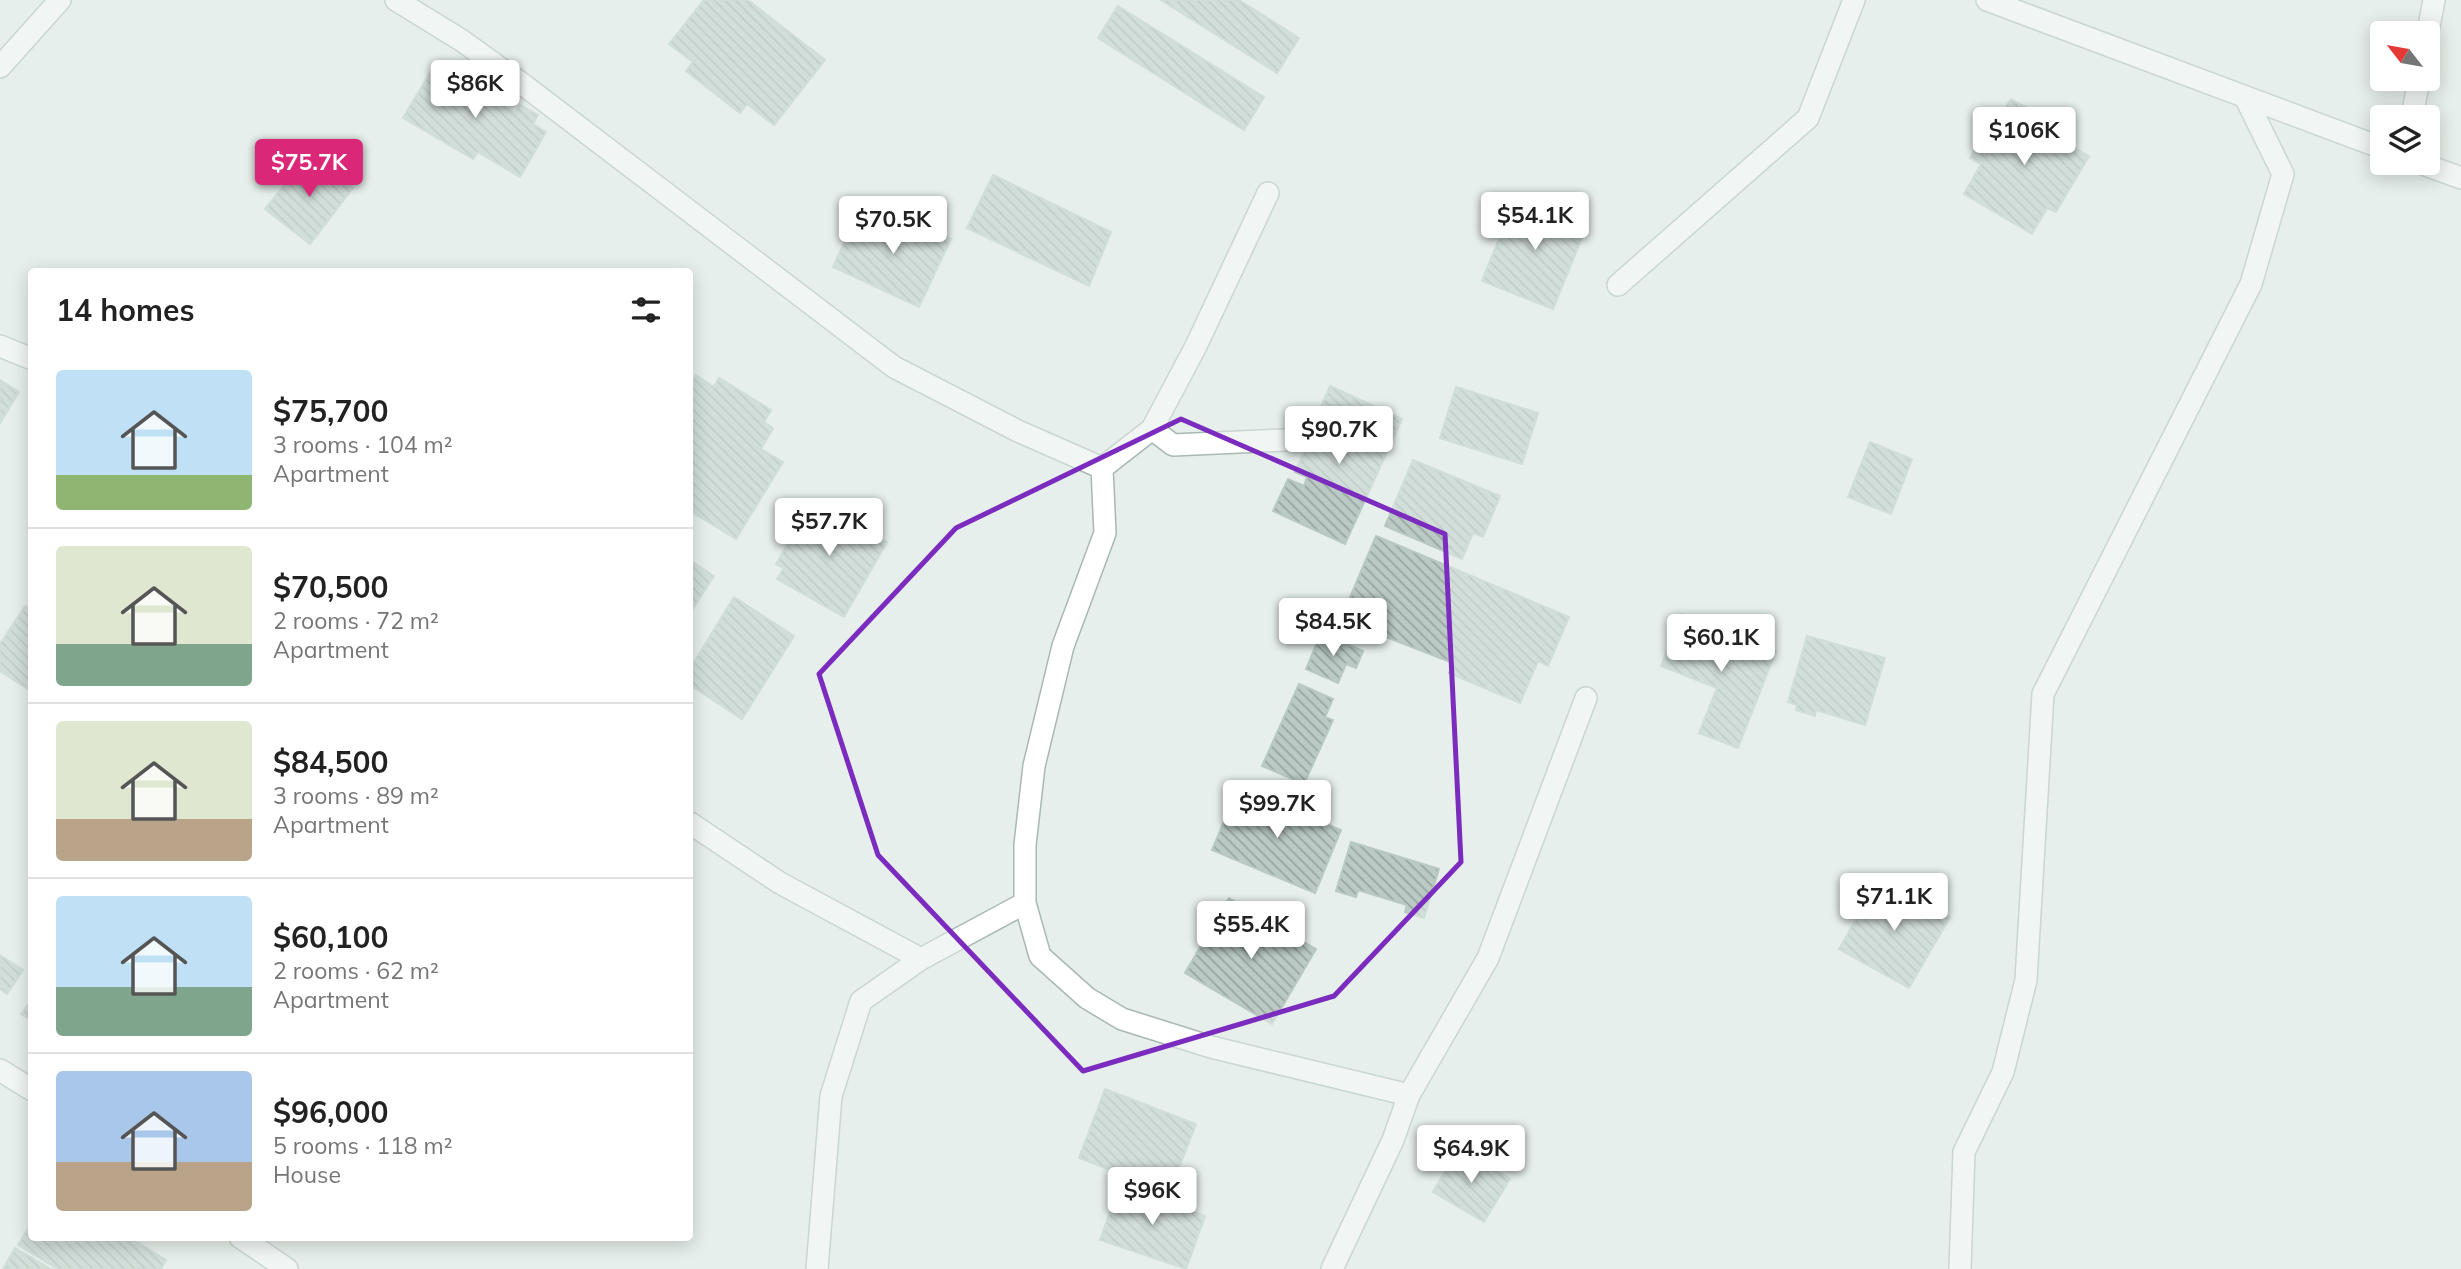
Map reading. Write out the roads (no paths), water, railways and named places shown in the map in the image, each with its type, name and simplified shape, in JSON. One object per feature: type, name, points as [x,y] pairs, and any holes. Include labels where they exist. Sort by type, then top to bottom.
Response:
[{"type":"street","points":[[0,67],[60,0]]},
{"type":"street","points":[[396,0],[461,40],[524,86],[894,367],[1018,431],[1102,468]]},
{"type":"street","points":[[1618,285],[1808,118],[1854,0]]},
{"type":"street","points":[[1987,0],[2370,144]]},
{"type":"street","points":[[2430,21],[2434,0]]},
{"type":"street","points":[[1960,1269],[1964,1152],[2003,1072],[2026,981],[2043,694],[2251,284],[2283,174],[2245,97]]},
{"type":"street","points":[[2440,170],[2461,178]]},
{"type":"street","points":[[1102,468],[1152,429],[1196,346],[1268,193]]},
{"type":"street","points":[[0,346],[28,357]]},
{"type":"street","points":[[1152,429],[1173,445],[1284,440]]},
{"type":"street","points":[[1102,468],[1105,533],[1063,646],[1034,766],[1025,845],[1025,904],[1040,956],[1087,998],[1122,1019],[1224,1050],[1409,1095]]},
{"type":"street","points":[[1332,1269],[1392,1140],[1409,1095],[1488,958],[1586,698]]},
{"type":"street","points":[[693,824],[780,883],[921,959]]},
{"type":"street","points":[[817,1269],[831,1096],[861,1001],[921,959],[1025,904]]},
{"type":"street","points":[[0,1070],[28,1088]]},
{"type":"street","points":[[246,1241],[287,1269]]}]
